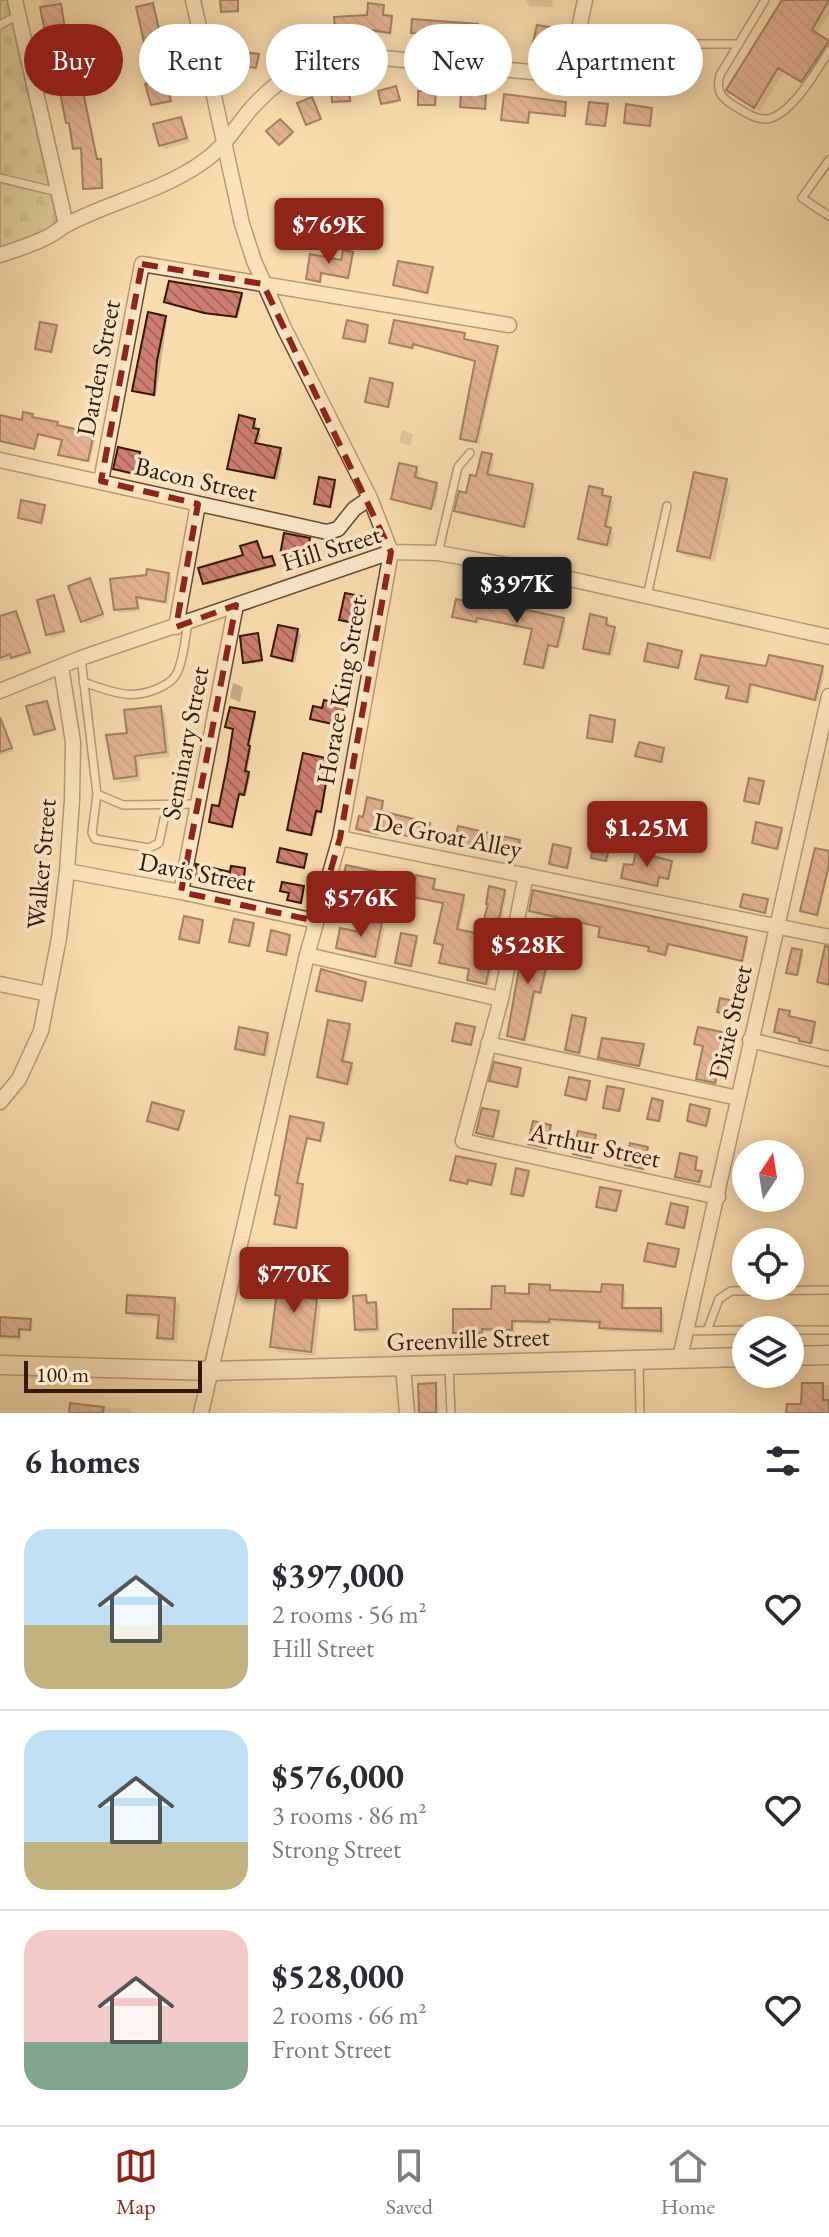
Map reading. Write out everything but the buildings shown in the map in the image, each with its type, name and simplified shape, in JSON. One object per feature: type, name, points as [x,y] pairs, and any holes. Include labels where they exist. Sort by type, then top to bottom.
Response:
[{"type":"street","points":[[15,0],[66,225]]},
{"type":"street","points":[[193,0],[242,224],[263,284],[370,498],[391,552]]},
{"type":"street","points":[[580,24],[585,0]]},
{"type":"street","points":[[0,255],[50,237],[66,225],[198,166],[224,145],[249,111],[279,82],[310,64],[372,57],[528,72]]},
{"type":"street","name":"Darden Street","points":[[101,481],[142,264],[263,284]]},
{"type":"street","points":[[263,284],[509,325]]},
{"type":"street","name":"Bacon Street","points":[[0,460],[327,532],[338,529],[354,509],[370,498]]},
{"type":"street","points":[[182,625],[198,504]]},
{"type":"street","name":"Hill Street","points":[[0,691],[81,658],[391,552],[438,553],[829,637]]},
{"type":"street","name":"Horace King Street","points":[[201,1413],[307,955],[340,838],[391,552]]},
{"type":"street","name":"Seminary Street","points":[[181,892],[236,605]]},
{"type":"street","name":"Walker Street","points":[[0,1102],[19,1079],[41,1031],[59,938],[67,871],[73,742],[61,666]]},
{"type":"street","name":"Dixie Street","points":[[680,1358],[829,696]]},
{"type":"street","name":"De Groat Alley","points":[[340,838],[829,937]]},
{"type":"street","name":"Davis Street","points":[[67,871],[316,921]]},
{"type":"street","points":[[526,875],[501,999],[488,1044],[738,1098]]},
{"type":"street","points":[[307,955],[501,999]]},
{"type":"street","points":[[0,984],[48,994]]},
{"type":"street","points":[[750,1040],[829,1059]]},
{"type":"street","name":"Arthur Street","points":[[488,1044],[463,1141],[718,1197]]},
{"type":"street","points":[[804,1356],[829,1355]]},
{"type":"street","name":"Greenville Street","points":[[0,1365],[212,1371],[732,1357]]},
{"type":"street","points":[[403,1367],[407,1413]]},
{"type":"lane","points":[[765,0],[720,75],[717,87],[722,98],[750,116],[769,119],[789,108],[829,51]]},
{"type":"lane","points":[[0,25],[18,15]]},
{"type":"lane","points":[[703,44],[739,44]]},
{"type":"lane","points":[[829,160],[802,198],[829,216]]},
{"type":"lane","points":[[0,178],[58,192]]},
{"type":"lane","points":[[438,553],[458,467],[470,453]]},
{"type":"lane","points":[[647,596],[667,506]]},
{"type":"lane","points":[[83,682],[114,693],[137,696],[171,681],[178,672],[182,625]]},
{"type":"lane","points":[[81,658],[97,794],[92,833],[95,839],[149,848],[159,843],[167,805]]},
{"type":"lane","points":[[97,794],[123,805],[197,804]]},
{"type":"lane","points":[[707,1331],[719,1299],[731,1291],[829,1290]]},
{"type":"lane","points":[[687,1331],[732,1330]]},
{"type":"lane","points":[[804,1330],[829,1330]]},
{"type":"lane","points":[[639,1359],[640,1413]]},
{"type":"lane","points":[[449,1365],[451,1413]]},
{"type":"highlighted area","points":[[142,264],[263,284],[391,552],[340,838],[316,921],[181,892],[236,605],[176,627],[198,504],[101,481]]},
{"type":"green space","points":[[0,0],[7,0],[24,75],[24,96],[29,96],[57,221],[48,230],[0,248]]}]
